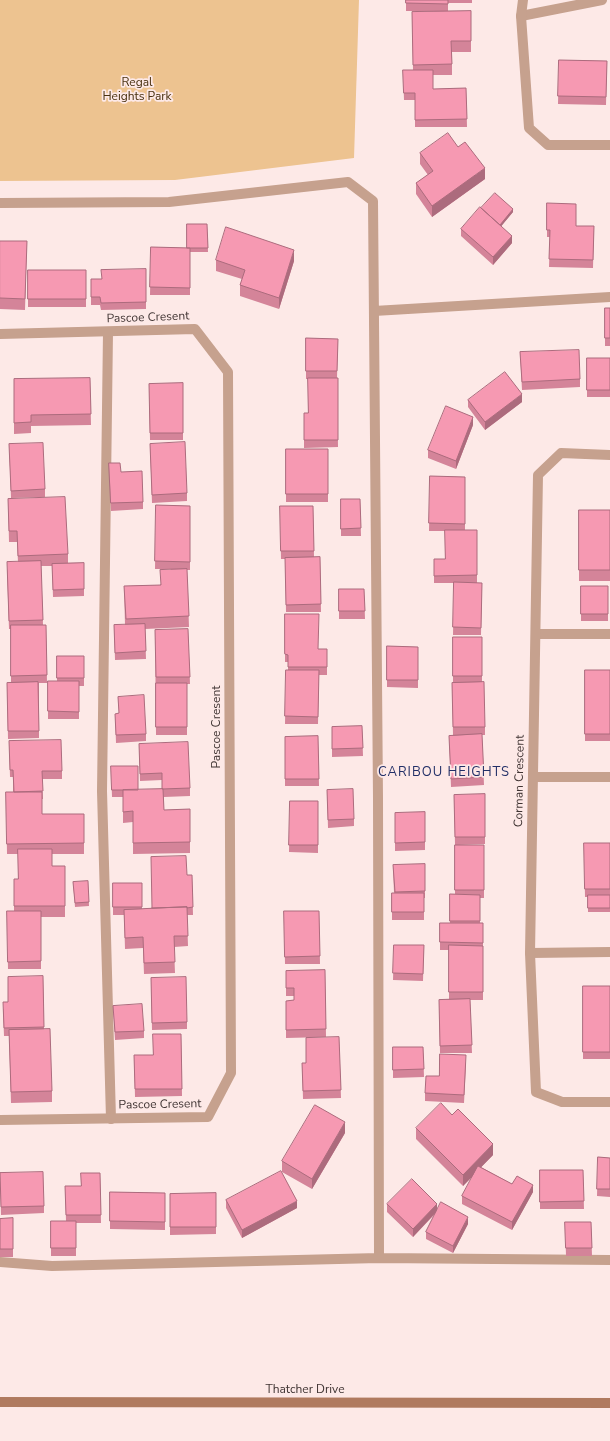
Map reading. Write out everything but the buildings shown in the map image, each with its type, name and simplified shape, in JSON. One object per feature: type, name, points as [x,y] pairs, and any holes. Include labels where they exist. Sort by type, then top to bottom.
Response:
[{"type":"main road","name":"Thatcher Drive","points":[[0,1402],[610,1403]]},
{"type":"street","points":[[523,0],[521,16],[529,128],[548,145],[610,145]]},
{"type":"street","points":[[521,16],[602,0]]},
{"type":"street","points":[[0,203],[169,202],[348,182],[373,201],[379,1258]]},
{"type":"street","points":[[374,311],[610,297]]},
{"type":"street","name":"Pascoe Cresent","points":[[0,334],[195,329],[228,372],[231,1074],[208,1117],[0,1120]]},
{"type":"street","points":[[108,332],[102,791],[111,1119]]},
{"type":"street","name":"Corman Crescent","points":[[610,455],[561,453],[538,475],[530,953],[536,1092],[562,1102],[610,1102]]},
{"type":"street","points":[[536,634],[610,634]]},
{"type":"street","points":[[534,777],[610,777]]},
{"type":"street","points":[[530,953],[610,952]]},
{"type":"street","points":[[0,1262],[52,1266],[379,1258],[610,1260]]},
{"type":"green space","name":"Regal Heights Park","points":[[0,0],[359,0],[354,158],[175,180],[0,181]]},
{"type":"district","name":"CARIBOU HEIGHTS","points":[[444,773]]}]
